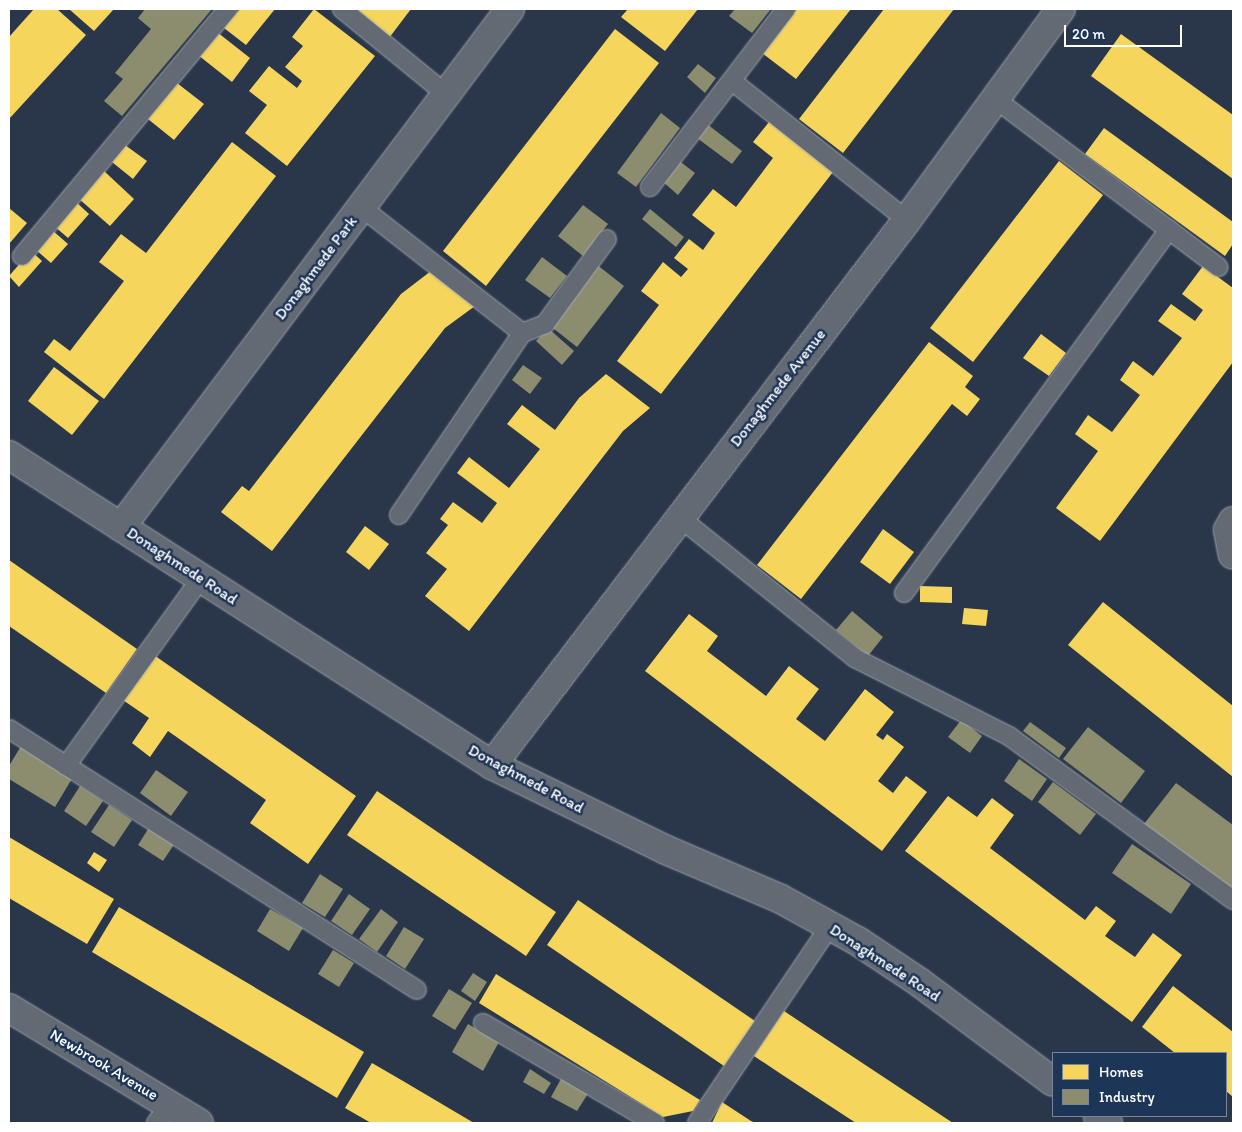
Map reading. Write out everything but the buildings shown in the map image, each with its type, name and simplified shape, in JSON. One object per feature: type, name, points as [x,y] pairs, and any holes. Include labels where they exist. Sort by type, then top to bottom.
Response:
[{"type":"street","name":"Donaghmede Park","points":[[121,527],[510,9]]},
{"type":"street","name":"Donaghmede Avenue","points":[[492,764],[907,220],[994,98],[1062,9]]},
{"type":"street","name":"Donaghmede Road","points":[[9,455],[492,764],[664,849],[779,898],[829,927],[919,982],[1052,1081]]},
{"type":"street","points":[[1233,521],[1228,530],[1233,555]]},
{"type":"street","name":"Newbrook Avenue","points":[[9,1008],[163,1114],[199,1123]]},
{"type":"lane","points":[[22,256],[228,9]]},
{"type":"lane","points":[[342,9],[446,94]]},
{"type":"lane","points":[[650,187],[786,9]]},
{"type":"lane","points":[[732,81],[907,220]]},
{"type":"lane","points":[[994,98],[1218,267]]},
{"type":"lane","points":[[361,207],[522,334]]},
{"type":"lane","points":[[904,593],[1170,229]]},
{"type":"lane","points":[[399,515],[522,334],[546,324],[606,239]]},
{"type":"lane","points":[[679,517],[856,658],[1009,736],[1233,900]]},
{"type":"lane","points":[[66,766],[201,578]]},
{"type":"lane","points":[[9,729],[417,990]]},
{"type":"lane","points":[[697,1123],[829,927]]},
{"type":"lane","points":[[482,1023],[655,1123]]}]
